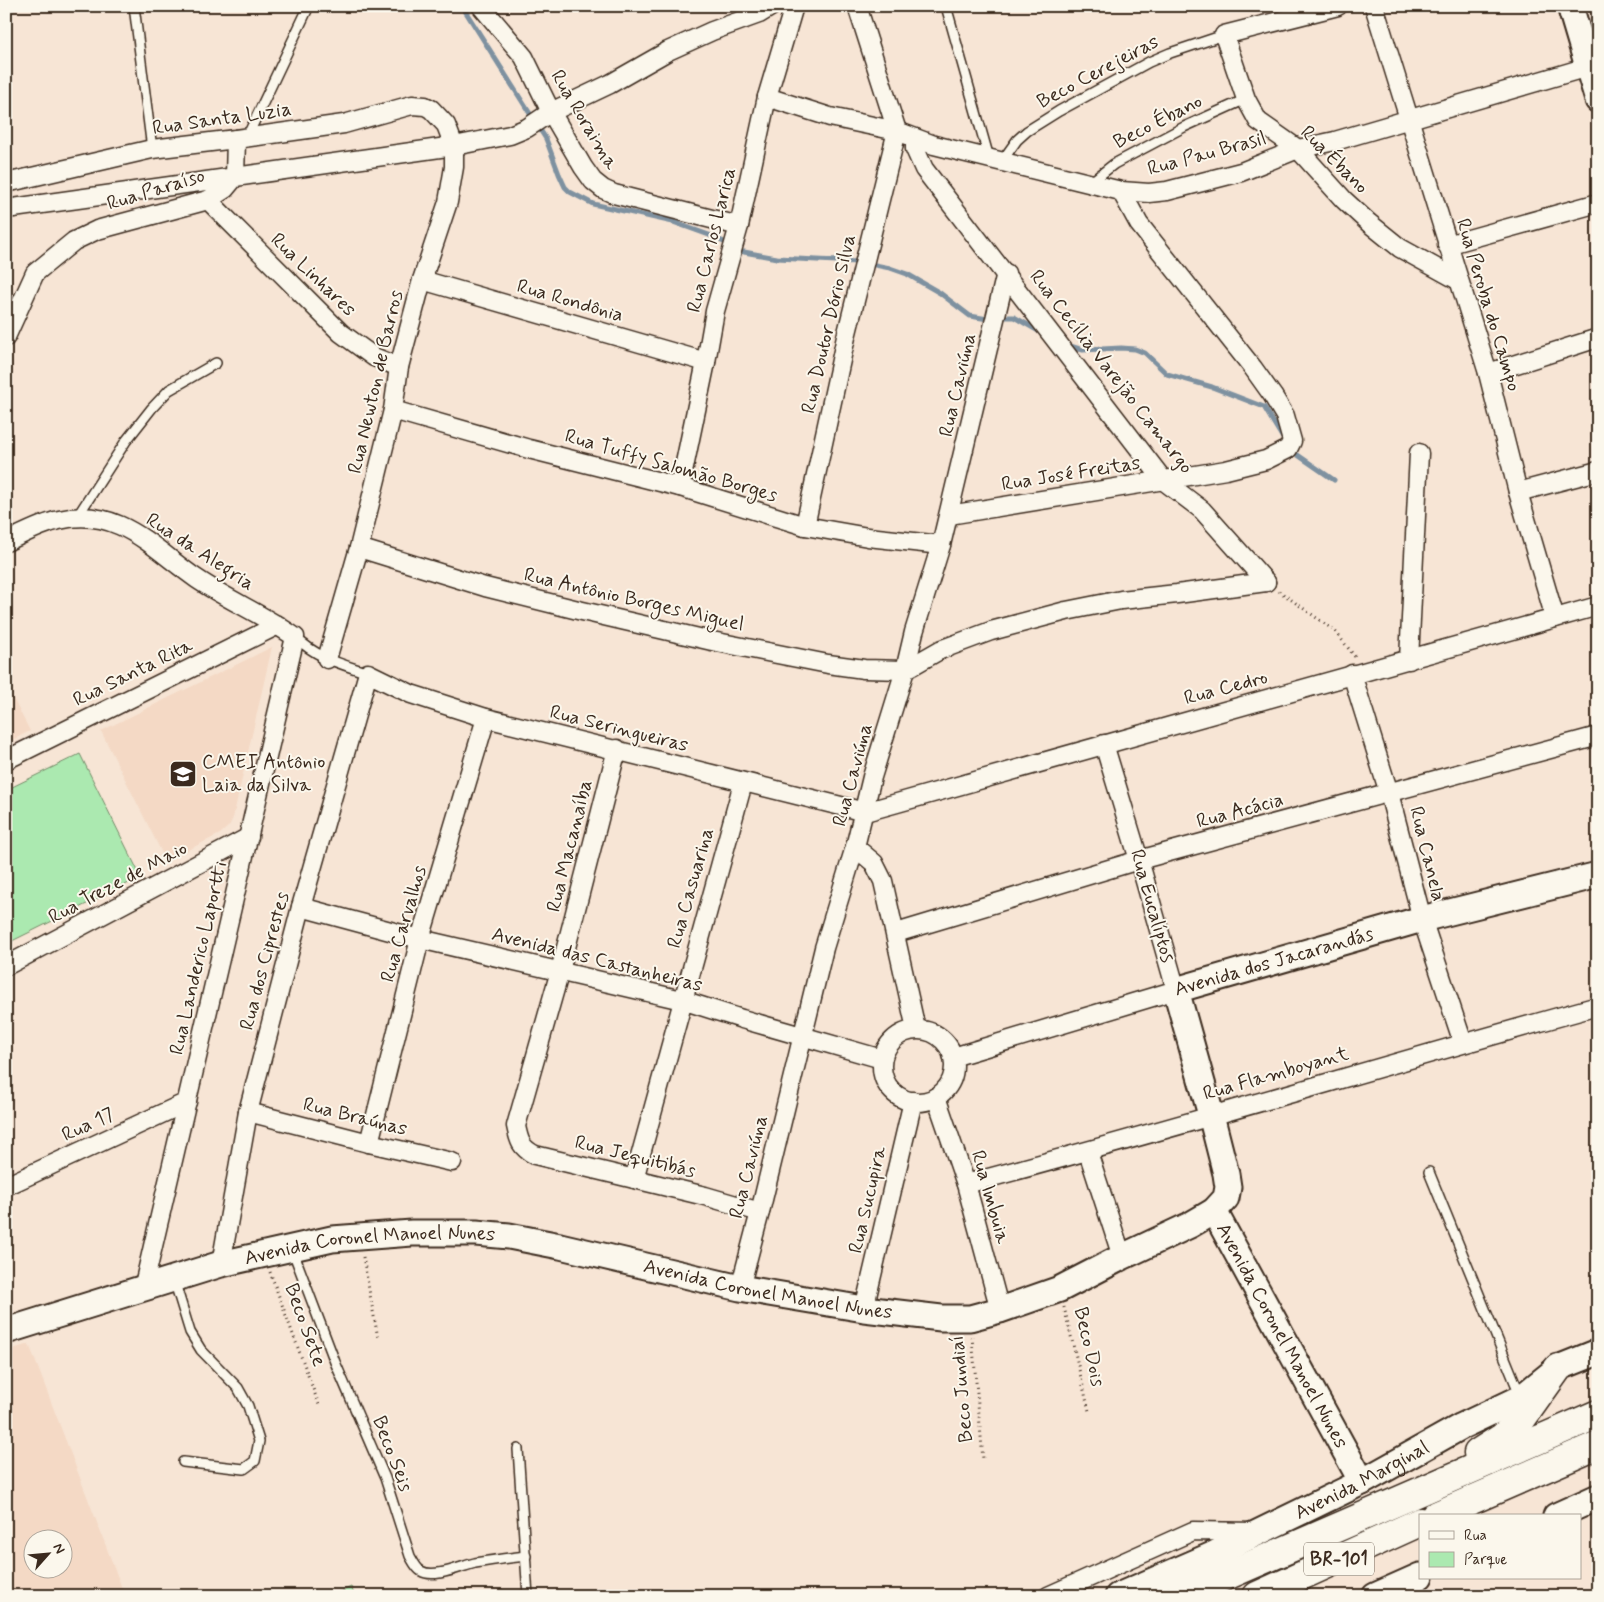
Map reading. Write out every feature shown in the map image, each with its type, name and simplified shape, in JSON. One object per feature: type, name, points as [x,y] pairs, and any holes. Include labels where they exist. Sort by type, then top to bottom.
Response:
[{"type":"main road","points":[[1415,1494],[1503,1438],[1521,1420],[1558,1368]]},
{"type":"main road","name":"BR-101","points":[[1180,1596],[1598,1414]]},
{"type":"main road","points":[[1440,1514],[1598,1444]]},
{"type":"main road","name":"BR-101","points":[[1257,1596],[1419,1522]]},
{"type":"street","name":"Rua Roraima","points":[[481,6],[524,57],[547,115],[593,181],[603,189],[676,211],[739,226]]},
{"type":"street","points":[[6,209],[454,146],[510,135],[610,84],[668,51],[712,31],[759,14],[772,6]]},
{"type":"street","name":"Rua Carlos Larica","points":[[680,487],[715,311],[739,226],[767,97],[794,6]]},
{"type":"street","points":[[857,6],[897,131]]},
{"type":"street","points":[[1224,35],[1338,6]]},
{"type":"street","name":"Rua Peroba do Campo","points":[[1374,6],[1488,373],[1518,492],[1555,618]]},
{"type":"street","points":[[1570,6],[1593,66],[1598,100]]},
{"type":"street","name":"Rua Ébano","points":[[1224,35],[1246,99],[1258,121],[1298,149],[1344,200],[1369,224],[1400,248],[1458,280]]},
{"type":"street","name":"Rua Pau Brasil","points":[[767,97],[830,117],[897,131],[934,145],[1121,191],[1149,193],[1167,191],[1241,172],[1298,149],[1334,141],[1593,66]]},
{"type":"street","name":"Rua Santa Luzia","points":[[6,183],[152,149],[344,124],[412,105],[425,106],[440,117]]},
{"type":"street","name":"Rua Newton de Barros","points":[[327,659],[359,548],[393,410],[399,367],[422,280],[448,202],[454,168],[454,146],[446,124],[440,117]]},
{"type":"street","name":"Rua Doutor Dório Silva","points":[[805,526],[846,337],[897,131]]},
{"type":"street","points":[[235,177],[241,138]]},
{"type":"street","name":"Rua Cecília Varejão Camargo","points":[[915,138],[915,149],[924,169],[1006,273],[1164,481],[1202,510],[1266,582]]},
{"type":"street","name":"Rua Paraíso","points":[[6,337],[36,273],[74,241],[96,230],[208,200],[225,189],[235,177]]},
{"type":"street","name":"Rua José Freitas","points":[[949,515],[1226,470],[1266,460],[1288,450],[1292,441],[1285,416],[1273,396],[1139,224],[1121,191]]},
{"type":"street","name":"Rua Linhares","points":[[208,200],[341,333],[374,357],[399,367]]},
{"type":"street","points":[[1447,245],[1598,203]]},
{"type":"street","name":"Rua Caviúna","points":[[740,1288],[824,948],[855,847],[872,777],[949,515],[1006,273]]},
{"type":"street","name":"Rua Rondônia","points":[[422,280],[706,362]]},
{"type":"street","points":[[1488,373],[1598,338]]},
{"type":"street","name":"Rua Tuffy Salomão Borges","points":[[393,410],[529,449],[680,487],[805,526],[941,545]]},
{"type":"street","points":[[1409,660],[1419,453]]},
{"type":"street","points":[[1518,492],[1598,471]]},
{"type":"street","name":"Rua da Alegria","points":[[6,542],[58,520],[92,517],[113,522],[162,552],[197,579],[278,625],[295,637]]},
{"type":"street","name":"Rua Antônio Borges Miguel","points":[[359,548],[485,587],[712,641],[828,664],[864,669],[905,670]]},
{"type":"street","points":[[905,670],[940,650],[990,631],[1066,611],[1120,600],[1266,582]]},
{"type":"street","name":"Rua Cedro","points":[[865,812],[1598,606]]},
{"type":"street","name":"Rua Santa Rita","points":[[6,760],[278,625]]},
{"type":"street","name":"Rua Landerico Laportti","points":[[143,1289],[295,637]]},
{"type":"street","name":"Rua Seringueiras","points":[[368,673],[411,694],[486,718],[865,812]]},
{"type":"street","name":"Rua dos Ciprestes","points":[[221,1264],[248,1112],[301,907],[368,673]]},
{"type":"street","name":"Rua Canela","points":[[1359,673],[1422,919],[1463,1043]]},
{"type":"street","name":"Rua Carvalhos","points":[[369,1143],[420,939],[486,718]]},
{"type":"street","name":"Rua Acácia","points":[[896,933],[1140,860],[1598,736]]},
{"type":"street","name":"Rua Eucalíptos","points":[[1104,744],[1140,860],[1226,1174],[1228,1186],[1226,1198],[1214,1210]]},
{"type":"street","name":"Rua Macanaíba","points":[[516,1126],[560,971],[617,749]]},
{"type":"street","name":"Rua Casuarina","points":[[634,1179],[743,783]]},
{"type":"street","name":"Rua Treze de Maio","points":[[6,966],[249,837]]},
{"type":"street","points":[[855,847],[874,863],[883,881],[916,1029]]},
{"type":"street","name":"Avenida dos Jacarandás","points":[[953,1057],[1422,919],[1598,875]]},
{"type":"street","name":"Avenida das Castanheiras","points":[[301,907],[420,939],[682,1000],[742,1019],[882,1058]]},
{"type":"street","name":"Rua Flamboyant","points":[[966,1184],[1088,1152],[1211,1115],[1598,1006]]},
{"type":"street","points":[[916,1029],[928,1031],[939,1037],[948,1046],[953,1057],[954,1069],[951,1080],[945,1090],[936,1097],[925,1101],[913,1101],[902,1098],[889,1086],[882,1070],[882,1058],[886,1047],[894,1038],[904,1032],[916,1029]]},
{"type":"street","name":"Rua Imbuia","points":[[936,1097],[966,1184],[1000,1310]]},
{"type":"street","name":"Rua Sucupira","points":[[864,1309],[913,1101]]},
{"type":"street","name":"Rua 17","points":[[6,1186],[187,1102]]},
{"type":"street","name":"Rua Braúnas","points":[[248,1112],[452,1162]]},
{"type":"street","name":"Rua Jequitibás","points":[[516,1126],[519,1142],[525,1150],[535,1155],[760,1212]]},
{"type":"street","points":[[1088,1152],[1122,1257]]},
{"type":"street","name":"Avenida Coronel Manoel Nunes","points":[[6,1331],[221,1264],[332,1239],[412,1233],[476,1233],[509,1236],[740,1288],[864,1309],[941,1318],[970,1318],[1000,1310],[1060,1289],[1190,1225],[1214,1210],[1362,1482]]},
{"type":"street","name":"Avenida Marginal","points":[[1118,1596],[1210,1556],[1362,1482],[1462,1426],[1521,1398],[1558,1368],[1598,1352]]},
{"type":"street","points":[[1560,1514],[1598,1497]]},
{"type":"street","points":[[1048,1596],[1193,1531],[1258,1532]]},
{"type":"street","points":[[1375,1596],[1419,1576]]},
{"type":"lane","points":[[134,6],[152,149]]},
{"type":"lane","points":[[241,138],[309,6]]},
{"type":"lane","points":[[946,6],[996,159]]},
{"type":"lane","name":"Beco Cerejeiras","points":[[996,159],[1027,131],[1149,62],[1224,35]]},
{"type":"lane","name":"Beco Ébano","points":[[1090,183],[1114,164],[1184,127],[1246,99]]},
{"type":"lane","points":[[77,517],[126,441],[152,408],[170,390],[216,362]]},
{"type":"lane","points":[[295,637],[309,649],[327,659],[368,673]]},
{"type":"lane","points":[[1429,1172],[1521,1398]]},
{"type":"lane","name":"Beco Seis","points":[[292,1249],[335,1362],[385,1478],[410,1556],[416,1565],[421,1571],[428,1574],[473,1564],[526,1556]]},
{"type":"lane","points":[[174,1279],[190,1332],[200,1350],[238,1388],[248,1406],[259,1440],[256,1461],[244,1469],[183,1462]]},
{"type":"lane","points":[[518,1449],[528,1596]]},
{"type":"path","points":[[1266,582],[1335,631],[1359,673]]},
{"type":"path","points":[[359,1237],[378,1338]]},
{"type":"path","name":"Beco Sete","points":[[264,1255],[319,1405]]},
{"type":"path","name":"Beco Dois","points":[[1060,1289],[1089,1411]]},
{"type":"path","name":"Beco Jundiaí","points":[[970,1318],[983,1459]]},
{"type":"shaded area","name":"CMEI Antônio Laia da Silva","points":[[272,647],[233,818],[229,826],[220,834],[166,861],[101,731]]},
{"type":"shaded area","points":[[6,685],[30,731],[6,743]]},
{"type":"shaded area","points":[[29,1344],[125,1596],[6,1596],[6,1351]]},
{"type":"green space","points":[[80,754],[141,877],[6,944],[6,790]]},
{"type":"green space","points":[[351,1587],[355,1596],[332,1596]]},
{"type":"waterway","points":[[462,6],[546,139],[559,174],[565,187],[570,192],[593,204],[673,222],[728,244]]},
{"type":"waterway","points":[[744,252],[777,258],[857,262]]},
{"type":"waterway","points":[[870,264],[907,274],[940,293],[970,316],[988,319]]},
{"type":"waterway","points":[[1000,317],[1014,317],[1042,333]]},
{"type":"waterway","points":[[1067,345],[1083,350],[1121,348],[1135,349],[1145,353],[1167,374],[1212,387],[1264,407],[1284,440]]},
{"type":"waterway","points":[[1292,451],[1334,480]]},
{"type":"place","name":"CMEI Antônio Laia da Silva","points":[[183,774]]}]
